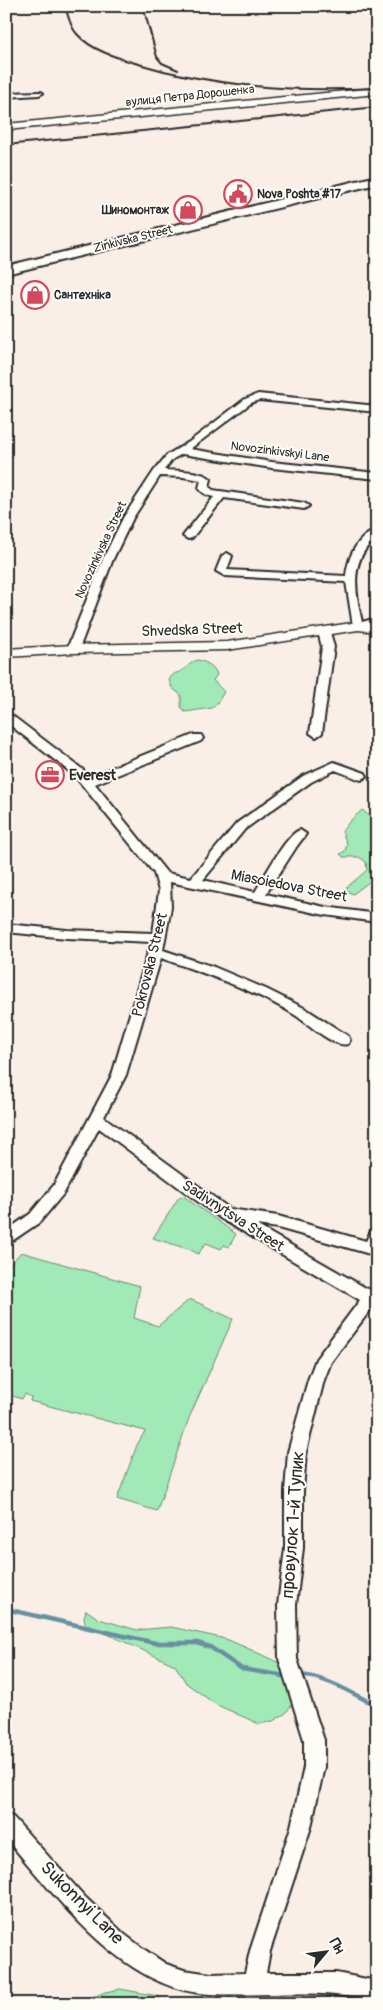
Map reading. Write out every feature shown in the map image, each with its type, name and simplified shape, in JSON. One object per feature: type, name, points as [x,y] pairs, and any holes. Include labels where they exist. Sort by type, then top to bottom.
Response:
[{"type":"main road","name":"Zinkivska Street","points":[[6,270],[377,180]]},
{"type":"street","name":"вулиця Петра Дорошенка","points":[[6,127],[377,91]]},
{"type":"street","points":[[6,94],[39,93]]},
{"type":"street","name":"Novozinkivska Street","points":[[73,649],[108,559],[128,518],[157,472],[170,456],[181,451],[248,401],[258,397],[377,409]]},
{"type":"street","name":"Novozinkivskyi Lane","points":[[181,451],[272,465],[377,476]]},
{"type":"street","points":[[157,472],[204,478],[206,479],[205,490],[221,495],[304,506]]},
{"type":"street","points":[[188,536],[221,495]]},
{"type":"street","points":[[377,533],[368,539],[357,554],[349,579],[358,626],[377,621]]},
{"type":"street","points":[[227,556],[222,571],[225,573],[349,579]]},
{"type":"street","name":"Shvedska Street","points":[[6,653],[73,649],[227,646],[358,626],[377,628]]},
{"type":"street","points":[[316,732],[328,647],[324,632]]},
{"type":"street","points":[[6,716],[68,763],[88,782],[130,832],[163,876]]},
{"type":"street","points":[[88,782],[197,738]]},
{"type":"street","name":"Miasoiedova Street","points":[[195,882],[235,831],[307,779],[334,766],[362,776]]},
{"type":"street","points":[[258,897],[292,843],[300,834]]},
{"type":"street","name":"Miasoiedova Street","points":[[163,876],[325,912],[377,918]]},
{"type":"street","name":"Pokrovska Street","points":[[6,1239],[35,1218],[50,1202],[97,1119],[118,1075],[128,1051],[157,945],[164,907],[163,876]]},
{"type":"street","points":[[6,928],[157,945],[298,1011],[335,1037],[343,1040]]},
{"type":"street","name":"Sadivnytsva Street","points":[[97,1119],[225,1214],[373,1299]]},
{"type":"street","points":[[225,1214],[278,1222],[374,1249],[377,1233]]},
{"type":"street","name":"провулок 1-й Тупик","points":[[254,1982],[260,1951],[301,1827],[314,1767],[314,1740],[288,1659],[286,1633],[287,1605],[294,1548],[294,1491],[297,1452],[316,1380],[324,1359],[373,1299]]},
{"type":"street","name":"Sukonnyi Lane","points":[[6,1824],[91,1918],[151,1966],[170,1976],[210,1984],[332,1982],[377,1992]]},
{"type":"green space","points":[[198,660],[207,663],[214,669],[217,675],[213,680],[224,692],[212,708],[185,712],[181,707],[181,695],[172,688],[169,680],[174,674]]},
{"type":"green space","points":[[362,810],[377,822],[377,876],[353,894],[346,888],[367,870],[366,862],[359,857],[343,857],[340,854],[345,851],[347,844],[342,831]]},
{"type":"green space","points":[[183,1196],[236,1234],[229,1247],[224,1245],[221,1249],[206,1243],[198,1254],[153,1238],[179,1197]]},
{"type":"green space","points":[[21,1252],[140,1286],[134,1318],[158,1326],[190,1299],[233,1319],[189,1418],[157,1511],[117,1499],[137,1445],[145,1431],[30,1401],[31,1397],[25,1394],[22,1399],[6,1394],[6,1269]]},
{"type":"green space","points":[[86,1610],[99,1619],[137,1630],[171,1627],[226,1639],[247,1648],[277,1662],[283,1667],[293,1702],[286,1713],[273,1721],[259,1724],[215,1704],[186,1683],[175,1665],[85,1624]]},
{"type":"green space","points":[[120,1989],[158,1996],[166,2004],[76,2004],[105,1992]]},
{"type":"waterway","points":[[6,1609],[155,1643],[197,1643],[210,1647],[242,1669],[285,1676]]},
{"type":"waterway","points":[[300,1675],[310,1676],[330,1683],[377,1706]]},
{"type":"railway","points":[[65,6],[75,31],[83,40],[96,49],[165,71],[194,78],[254,86],[315,89],[377,88]]},
{"type":"railway","points":[[143,6],[157,57],[162,63],[178,70]]},
{"type":"railway","points":[[6,145],[377,107]]},
{"type":"place","name":"Nova Poshta #17","points":[[238,194]]},
{"type":"place","name":"Шиномонтаж","points":[[188,210]]},
{"type":"place","name":"Сантехніка","points":[[35,295]]},
{"type":"place","name":"Everest","points":[[50,775]]}]
